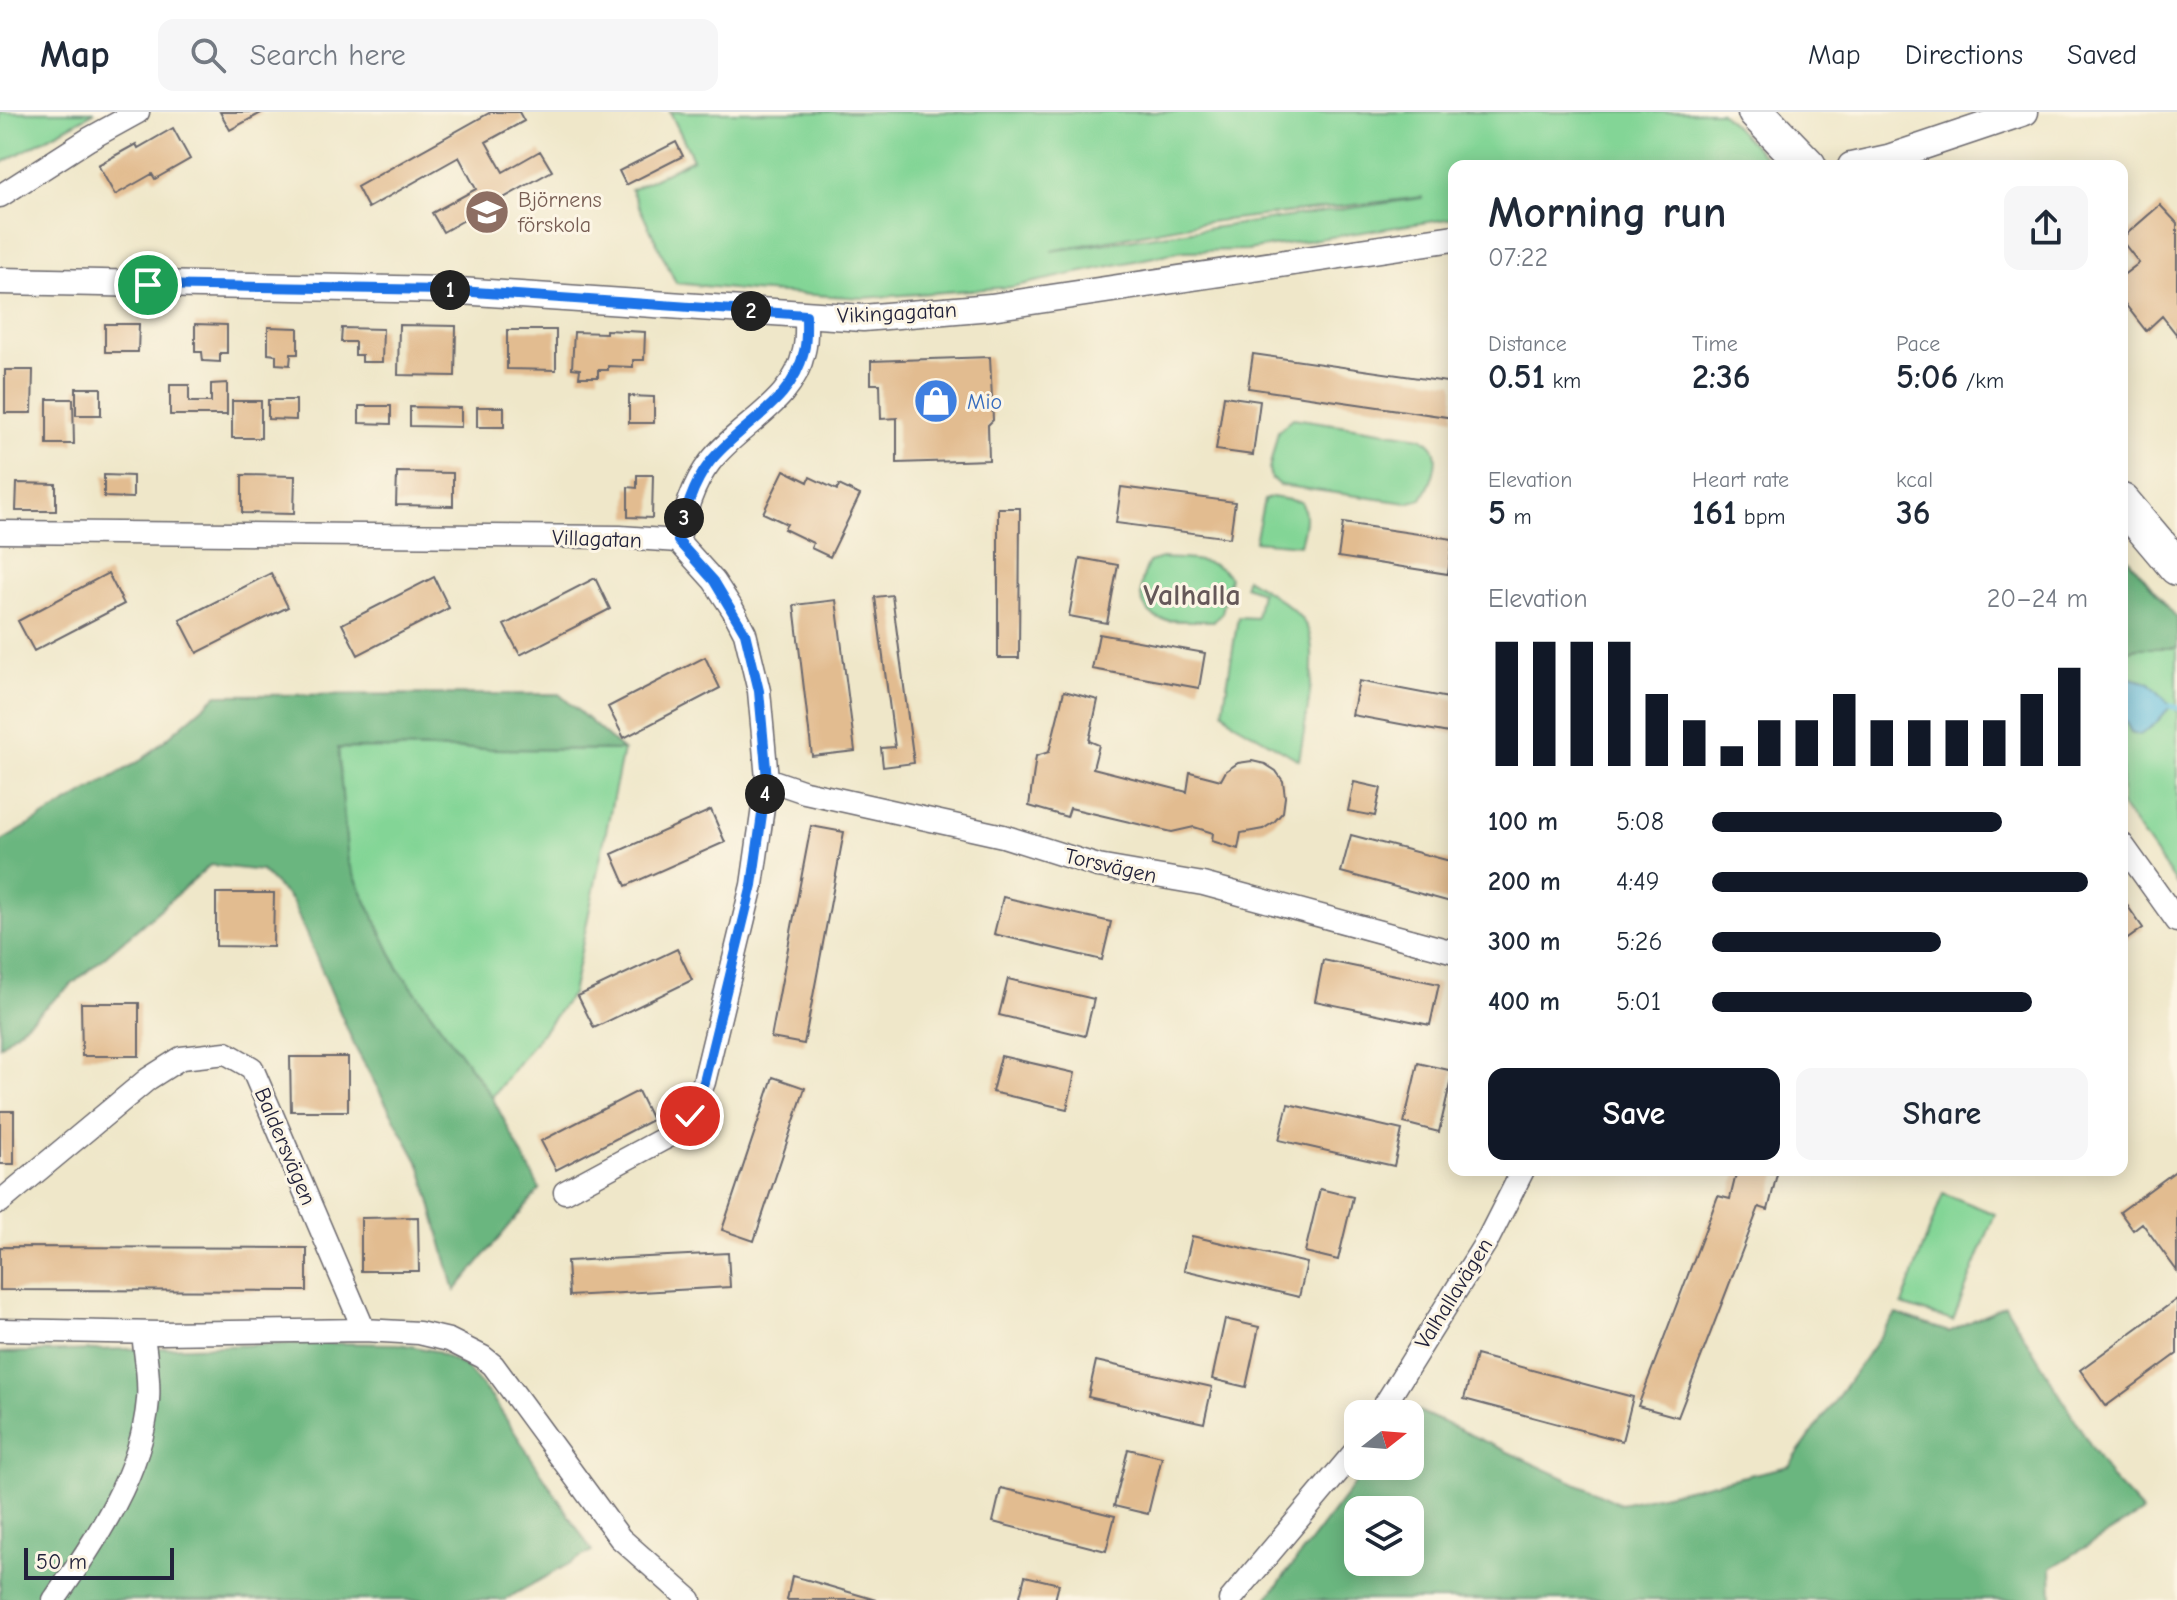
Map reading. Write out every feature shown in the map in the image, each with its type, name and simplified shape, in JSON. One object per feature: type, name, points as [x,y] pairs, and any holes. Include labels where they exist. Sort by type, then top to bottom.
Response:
[{"type":"highway","points":[[1756,112],[1802,160]]},
{"type":"highway","points":[[2128,509],[2177,567]]},
{"type":"street","points":[[0,196],[89,139],[138,112]]},
{"type":"street","points":[[1879,160],[2025,112]]},
{"type":"street","name":"Vikingagatan","points":[[0,281],[445,290],[863,318],[991,307],[1448,239]]},
{"type":"street","points":[[565,1192],[667,1137],[680,1128],[698,1100],[752,885],[767,779],[759,691],[745,633],[714,581],[678,541],[691,496],[709,463],[774,404],[792,380],[804,351],[806,315]]},
{"type":"street","name":"Villagatan","points":[[0,532],[620,537],[678,541]]},
{"type":"street","name":"Torsvägen","points":[[767,779],[805,792],[1003,836],[1098,866],[1203,884],[1448,950]]},
{"type":"street","points":[[2128,852],[2177,921]]},
{"type":"street","name":"Baldersvägen","points":[[0,1202],[148,1079],[181,1058],[226,1053],[252,1068],[364,1330]]},
{"type":"street","name":"Valhallavägen","points":[[1388,1400],[1488,1239],[1520,1176]]},
{"type":"street","points":[[0,1330],[143,1333],[364,1330],[419,1333],[449,1340],[493,1365],[620,1538],[690,1600]]},
{"type":"street","points":[[54,1600],[97,1535],[137,1449],[149,1389],[143,1333]]},
{"type":"street","points":[[1230,1600],[1344,1465]]},
{"type":"green space","points":[[0,112],[95,112],[0,164]]},
{"type":"green space","points":[[670,112],[1721,112],[1767,159],[1448,160],[1448,219],[1247,250],[1182,251],[1011,287],[863,298],[676,283],[631,190],[693,159]],"holes":[[[1422,197],[1422,198],[1051,251],[1200,223]]]},
{"type":"green space","points":[[1293,418],[1422,438],[1432,446],[1436,458],[1422,499],[1407,503],[1279,485],[1271,478],[1269,470],[1278,431]]},
{"type":"green space","points":[[1272,497],[1301,502],[1305,518],[1300,545],[1255,541],[1264,500]]},
{"type":"green space","points":[[1162,558],[1208,563],[1230,577],[1222,613],[1214,621],[1157,618],[1145,607],[1141,592],[1143,577],[1149,562]]},
{"type":"green space","points":[[2128,558],[2177,618],[2177,648],[2128,650]]},
{"type":"green space","points":[[1246,578],[1293,610],[1310,636],[1312,670],[1299,760],[1233,722],[1223,711],[1238,617],[1256,618],[1261,592],[1245,586]]},
{"type":"green space","points":[[2177,648],[2177,884],[2128,815],[2128,726],[2131,732],[2150,683],[2128,678],[2128,650]]},
{"type":"green space","points":[[559,694],[623,750],[338,748],[348,862],[398,968],[492,1097],[540,1189],[455,1291],[421,1167],[355,1047],[292,901],[262,871],[210,865],[0,1046],[0,842],[143,759],[217,695]]},
{"type":"green space","points":[[338,748],[623,750],[572,994],[492,1097],[398,968],[347,862]]},
{"type":"green space","points":[[1943,1193],[1995,1214],[1953,1321],[1902,1305]]},
{"type":"green space","points":[[2005,1305],[2110,1477],[2143,1512],[2051,1568],[2052,1600],[1266,1600],[1344,1498],[1344,1576],[1424,1576],[1424,1496],[1345,1496],[1357,1480],[1424,1480],[1424,1414],[1621,1504],[1789,1466],[1896,1314],[1949,1332]]},
{"type":"green space","points":[[316,1343],[400,1344],[435,1351],[466,1367],[493,1399],[592,1551],[504,1600],[0,1600],[0,1353]]},
{"type":"water","points":[[2128,678],[2150,683],[2171,706],[2140,735],[2131,732],[2128,726]]},
{"type":"building","points":[[220,112],[263,112],[230,130]]},
{"type":"building","points":[[491,112],[519,112],[524,121],[486,142],[503,172],[540,151],[552,171],[443,232],[432,213],[476,189],[459,157],[368,208],[357,187]]},
{"type":"building","points":[[173,128],[190,159],[155,179],[152,174],[115,195],[98,165],[136,144],[138,148]]},
{"type":"building","points":[[676,142],[683,156],[626,185],[619,171]]},
{"type":"building","points":[[2160,205],[2177,223],[2177,335],[2162,316],[2146,331],[2128,308],[2128,271],[2139,263],[2128,249],[2128,233]]},
{"type":"building","points":[[105,324],[139,324],[138,352],[105,352]]},
{"type":"building","points":[[195,324],[227,325],[227,353],[220,353],[220,362],[203,361],[202,352],[195,352]]},
{"type":"building","points":[[399,325],[456,326],[455,376],[398,375]]},
{"type":"building","points":[[268,327],[298,328],[298,354],[291,354],[290,365],[276,364],[276,355],[268,354]]},
{"type":"building","points":[[342,328],[383,329],[382,362],[362,362],[362,355],[355,355],[355,342],[341,342]]},
{"type":"building","points":[[507,330],[556,330],[556,370],[507,369]]},
{"type":"building","points":[[606,330],[645,332],[644,360],[633,360],[633,367],[608,366],[608,370],[598,370],[598,377],[579,377],[580,369],[572,368],[574,332],[606,333]]},
{"type":"building","points":[[1253,354],[1448,382],[1448,417],[1248,388]]},
{"type":"building","name":"Mio","points":[[990,357],[993,420],[988,425],[989,460],[897,463],[897,418],[881,419],[880,384],[871,384],[871,361]]},
{"type":"building","points":[[5,370],[33,370],[32,413],[5,413]]},
{"type":"building","points":[[227,383],[227,415],[170,415],[170,385],[189,385],[189,402],[211,402],[211,384]]},
{"type":"building","points":[[76,388],[101,388],[101,415],[76,415]]},
{"type":"building","points":[[629,396],[654,397],[654,423],[629,423]]},
{"type":"building","points":[[1224,396],[1260,401],[1253,455],[1216,450]]},
{"type":"building","points":[[47,399],[73,399],[74,444],[47,444]]},
{"type":"building","points":[[268,400],[296,400],[296,420],[268,419]]},
{"type":"building","points":[[232,401],[261,401],[261,438],[232,438]]},
{"type":"building","points":[[359,406],[391,406],[391,424],[359,423]]},
{"type":"building","points":[[410,407],[461,408],[461,427],[410,426]]},
{"type":"building","points":[[477,407],[504,407],[504,427],[477,427]]},
{"type":"building","points":[[784,470],[808,482],[810,477],[837,490],[839,485],[860,495],[830,557],[811,548],[813,543],[784,529],[787,524],[763,513]]},
{"type":"building","points":[[397,472],[453,473],[453,506],[396,505]]},
{"type":"building","points":[[104,475],[133,476],[133,498],[104,497]]},
{"type":"building","points":[[242,475],[295,476],[294,514],[242,513]]},
{"type":"building","points":[[637,475],[653,475],[652,518],[628,517],[628,487],[637,488]]},
{"type":"building","points":[[17,483],[56,484],[56,511],[16,511]]},
{"type":"building","points":[[1121,487],[1235,502],[1230,538],[1116,523]]},
{"type":"building","points":[[998,508],[1020,508],[1019,658],[998,658]]},
{"type":"building","points":[[1343,523],[1448,538],[1448,574],[1338,557]]},
{"type":"building","points":[[1080,558],[1118,565],[1107,623],[1069,616]]},
{"type":"building","points":[[108,573],[124,604],[34,651],[18,621]]},
{"type":"building","points":[[271,573],[288,607],[197,653],[180,620]]},
{"type":"building","points":[[434,577],[449,608],[358,655],[342,624]]},
{"type":"building","points":[[595,578],[610,609],[520,655],[504,625]]},
{"type":"building","points":[[892,595],[914,763],[883,767],[881,748],[895,747],[875,597]]},
{"type":"building","points":[[836,600],[855,751],[812,756],[794,605]]},
{"type":"building","points":[[1099,634],[1205,653],[1199,688],[1092,669]]},
{"type":"building","points":[[705,657],[720,688],[624,738],[608,707]]},
{"type":"building","points":[[1359,681],[1448,698],[1448,733],[1352,715]]},
{"type":"building","points":[[1064,691],[1098,700],[1089,741],[1099,745],[1093,768],[1187,792],[1190,772],[1221,780],[1226,771],[1238,763],[1252,761],[1265,764],[1276,771],[1283,781],[1283,812],[1263,829],[1241,833],[1238,849],[1212,841],[1213,833],[1194,827],[1172,832],[1070,808],[1067,817],[1029,806],[1036,756],[1049,752]]},
{"type":"building","points":[[1354,782],[1381,788],[1375,816],[1348,811]]},
{"type":"building","points":[[711,810],[725,842],[626,886],[612,854]]},
{"type":"building","points":[[811,826],[844,832],[804,1044],[771,1038]]},
{"type":"building","points":[[1351,835],[1448,860],[1448,901],[1341,872]]},
{"type":"building","points":[[216,893],[274,893],[273,947],[216,946]]},
{"type":"building","points":[[1003,897],[1111,922],[1102,960],[994,934]]},
{"type":"building","points":[[2128,907],[2143,928],[2128,939]]},
{"type":"building","points":[[677,949],[692,980],[594,1028],[578,996]]},
{"type":"building","points":[[1323,960],[1439,984],[1430,1025],[1315,1001]]},
{"type":"building","points":[[1008,979],[1094,999],[1085,1036],[999,1015]]},
{"type":"building","points":[[81,1003],[139,1003],[139,1056],[82,1056]]},
{"type":"building","points":[[1001,1056],[1075,1073],[1067,1109],[992,1092]]},
{"type":"building","points":[[290,1057],[348,1057],[348,1111],[291,1111]]},
{"type":"building","points":[[1418,1063],[1448,1070],[1448,1093],[1439,1132],[1404,1123]]},
{"type":"building","points":[[773,1077],[805,1088],[754,1241],[722,1230]]},
{"type":"building","points":[[638,1091],[652,1120],[556,1170],[541,1141]]},
{"type":"building","points":[[1288,1104],[1402,1130],[1394,1166],[1279,1140]]},
{"type":"building","points":[[0,1111],[14,1111],[14,1164],[0,1164]]},
{"type":"building","points":[[2177,1170],[2177,1271],[2142,1223],[2133,1230],[2120,1212]]},
{"type":"building","points":[[1736,1176],[1776,1176],[1768,1210],[1759,1207],[1678,1417],[1638,1406],[1718,1196],[1730,1199]]},
{"type":"building","points":[[1320,1189],[1353,1197],[1338,1260],[1305,1252]]},
{"type":"building","points":[[418,1217],[419,1271],[361,1271],[361,1218]]},
{"type":"building","points":[[1192,1236],[1307,1263],[1299,1297],[1184,1270]]},
{"type":"building","points":[[0,1247],[307,1248],[307,1291],[0,1290]]},
{"type":"building","points":[[728,1253],[730,1287],[569,1296],[567,1261]]},
{"type":"building","points":[[2177,1299],[2177,1354],[2106,1406],[2080,1370]]},
{"type":"building","points":[[1225,1319],[1259,1327],[1246,1387],[1212,1379]]},
{"type":"building","points":[[1476,1355],[1633,1397],[1622,1441],[1464,1399]]},
{"type":"building","points":[[1096,1361],[1212,1387],[1204,1423],[1088,1397]]},
{"type":"building","points":[[1128,1449],[1162,1457],[1148,1514],[1114,1506]]},
{"type":"building","points":[[1001,1488],[1115,1516],[1106,1551],[993,1522]]},
{"type":"building","points":[[792,1576],[808,1580],[876,1600],[787,1600]]},
{"type":"building","points":[[1025,1576],[1059,1584],[1055,1600],[1019,1600]]},
{"type":"waterway","points":[[2171,706],[2177,708]]},
{"type":"place","name":"Björnens förskola","points":[[487,212]]},
{"type":"place","name":"Mio","points":[[936,401]]},
{"type":"district","name":"Valhalla","points":[[1192,595]]},
{"type":"route","points":[[148,285],[445,290],[806,315],[804,351],[792,380],[774,404],[709,463],[691,496],[678,541],[714,581],[745,633],[759,691],[767,779],[752,885],[704,1082],[690,1116]]}]
